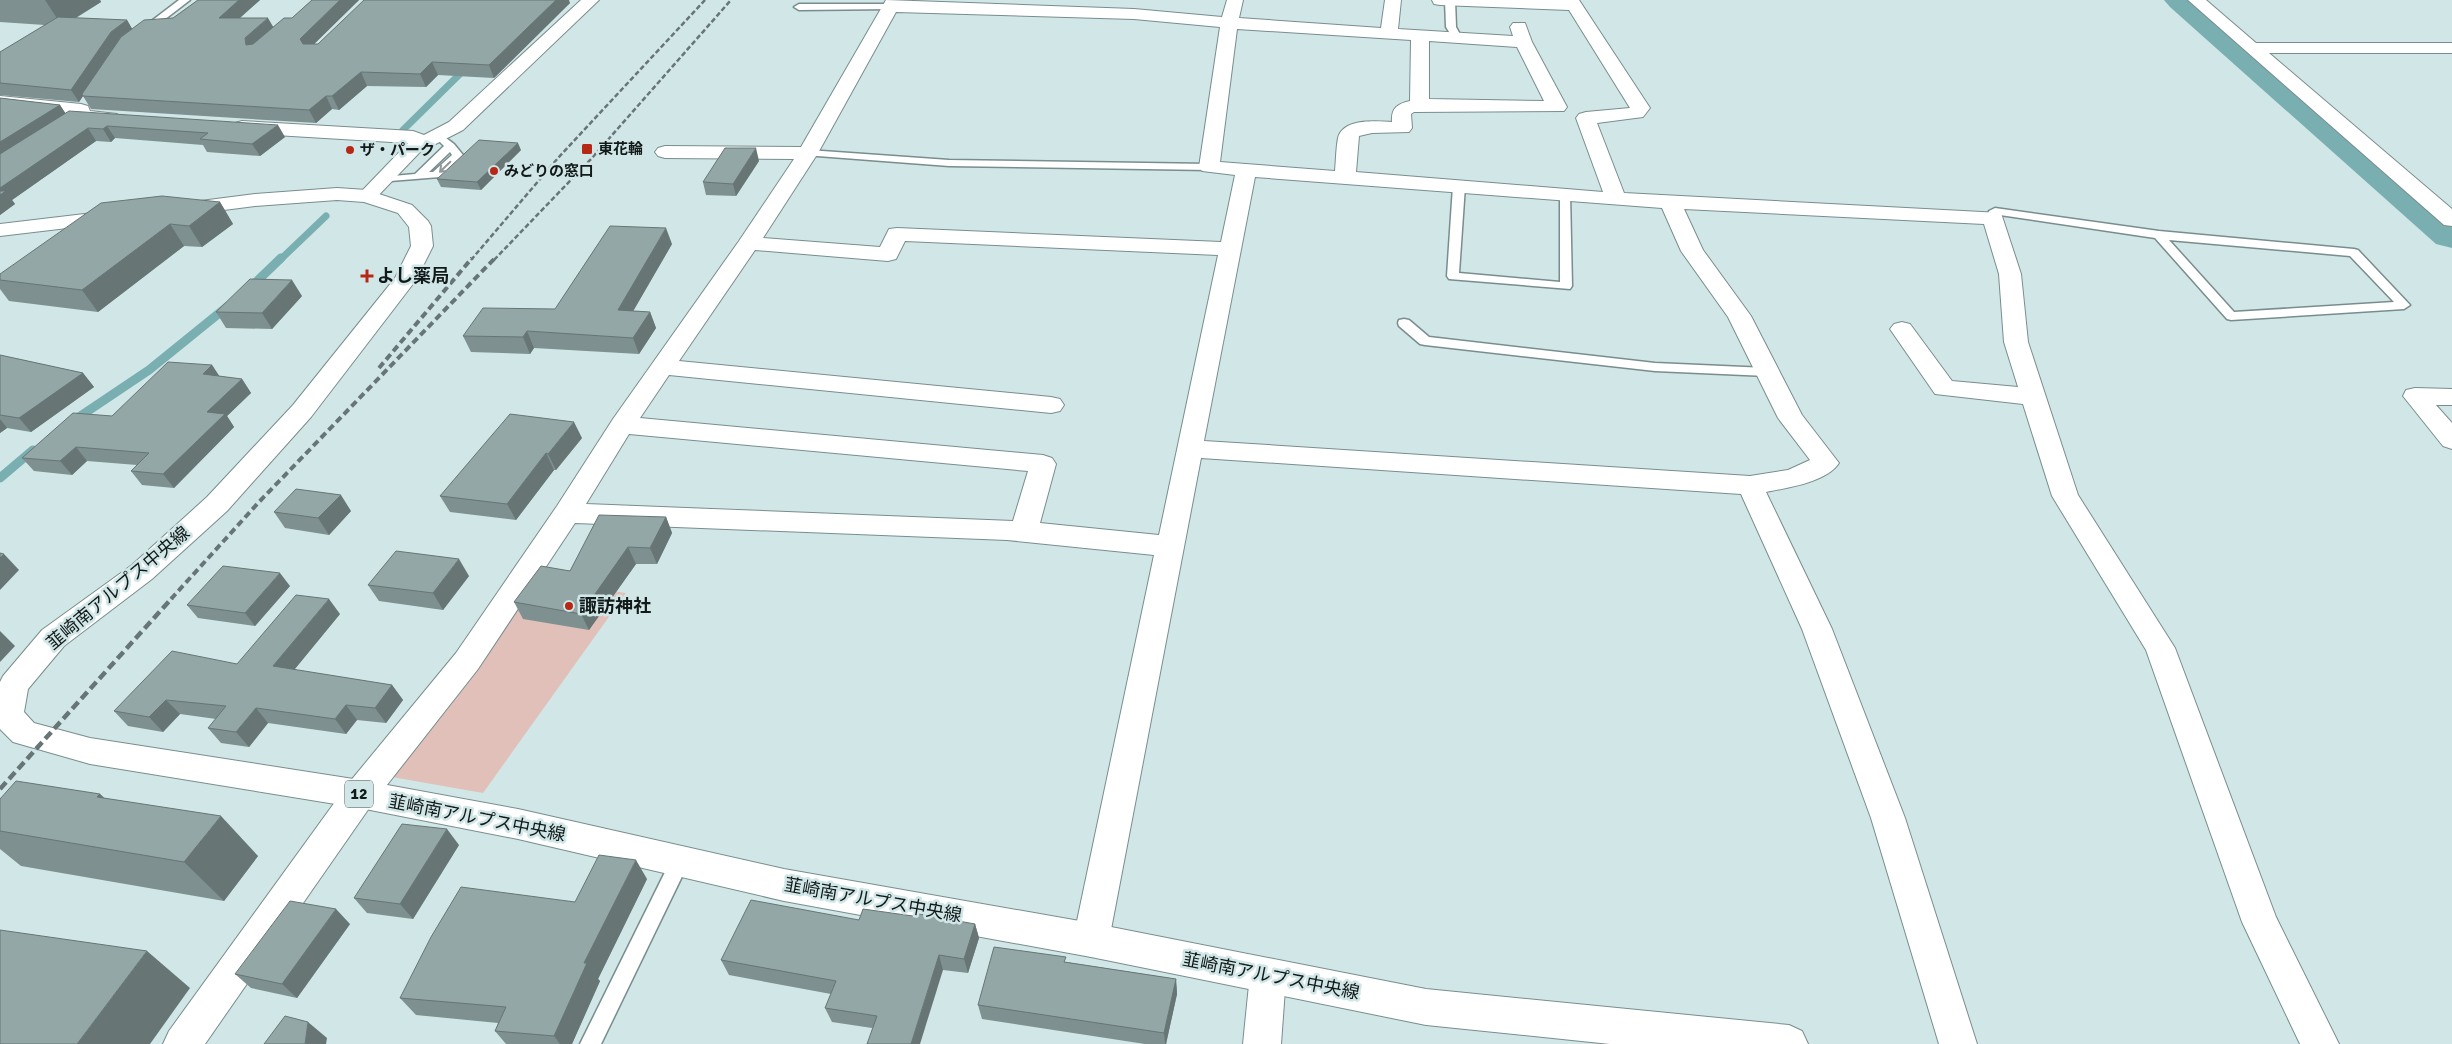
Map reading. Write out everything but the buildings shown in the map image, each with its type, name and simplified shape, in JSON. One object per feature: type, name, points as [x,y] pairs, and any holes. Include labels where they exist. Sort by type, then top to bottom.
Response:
[{"type":"street","points":[[375,188],[413,148],[437,141],[456,126],[591,0]]},
{"type":"street","points":[[1235,0],[1229,23],[1209,167],[1566,195],[1993,218],[2010,274],[2016,342],[2065,496],[2160,648],[2260,922],[2320,1044]]},
{"type":"street","points":[[1389,34],[1394,0]]},
{"type":"street","points":[[1440,0],[1572,2],[1640,108],[1636,113],[1624,116],[1586,118],[1616,198]]},
{"type":"street","points":[[2196,0],[2452,220]]},
{"type":"street","points":[[182,1044],[360,794],[467,662],[567,513],[622,425],[749,243],[808,153],[892,3],[1137,7],[1229,23],[1457,38],[1521,34],[1557,108],[1419,105],[1408,107],[1401,112],[1402,128],[1358,128],[1351,132],[1348,137],[1345,177]]},
{"type":"street","points":[[1419,105],[1420,36]]},
{"type":"street","points":[[2251,48],[2452,48]]},
{"type":"street","points":[[0,102],[127,119]]},
{"type":"street","points":[[221,125],[414,137],[437,141]]},
{"type":"street","points":[[665,152],[808,153]]},
{"type":"street","points":[[1091,940],[1246,170]]},
{"type":"street","name":"韮崎南アルプス中央線","points":[[0,230],[282,198],[337,194],[375,188],[405,208],[420,226],[422,246],[405,280],[302,410],[217,504],[142,572],[53,638],[14,685],[3,717],[24,733],[90,751],[360,794],[518,824],[784,885],[1091,940],[1426,1007],[1775,1043]]},
{"type":"street","points":[[1189,449],[1750,486],[1794,478],[1826,462],[1790,418],[1740,316],[1692,252],[1670,201]]},
{"type":"street","points":[[749,243],[888,254],[897,234],[1230,249]]},
{"type":"street","points":[[1902,329],[1944,388],[2034,397]]},
{"type":"street","points":[[661,367],[1051,405]]},
{"type":"street","points":[[2452,396],[2414,396],[2452,440]]},
{"type":"street","points":[[622,425],[1043,464],[1024,532]]},
{"type":"street","points":[[1750,486],[1828,656],[1888,818],[1958,1044]]},
{"type":"street","points":[[567,513],[1024,532],[1169,546]]},
{"type":"street","points":[[1262,1044],[1268,975]]},
{"type":"lane","points":[[138,35],[185,0]]},
{"type":"lane","points":[[1450,0],[1451,27],[1457,38]]},
{"type":"lane","points":[[799,7],[892,3]]},
{"type":"lane","points":[[375,188],[418,177],[436,176],[458,155],[437,141]]},
{"type":"lane","points":[[808,153],[949,163],[1209,167]]},
{"type":"lane","points":[[1459,186],[1453,276],[1566,286],[1566,195]]},
{"type":"lane","points":[[1993,218],[1995,211],[2159,235],[2354,253],[2404,304],[2231,316],[2159,235]]},
{"type":"lane","points":[[1404,323],[1425,341],[1654,367],[1767,372]]},
{"type":"lane","points":[[590,1044],[680,862]]},
{"type":"shaded area","points":[[536,579],[626,593],[483,793],[392,777]]},
{"type":"waterway","points":[[2182,0],[2452,234]]},
{"type":"waterway","points":[[403,130],[466,68]]},
{"type":"waterway","points":[[280,260],[326,216]]},
{"type":"waterway","points":[[251,287],[281,258]]},
{"type":"waterway","points":[[73,421],[149,370],[228,306]]},
{"type":"waterway","points":[[0,478],[33,450]]},
{"type":"railway","points":[[471,260],[558,158],[705,0]]},
{"type":"railway","points":[[494,260],[591,159],[731,0]]},
{"type":"railway","points":[[379,368],[472,258]]},
{"type":"railway","points":[[171,599],[259,502],[495,258]]},
{"type":"railway","points":[[0,789],[172,598]]},
{"type":"place","name":"東花輪","points":[[587,149]]},
{"type":"place","name":"ザ・パーク","points":[[350,150]]},
{"type":"place","name":"みどりの窓口","points":[[494,171]]},
{"type":"place","name":"よし薬局","points":[[367,276]]},
{"type":"place","name":"諏訪神社","points":[[569,606]]}]
